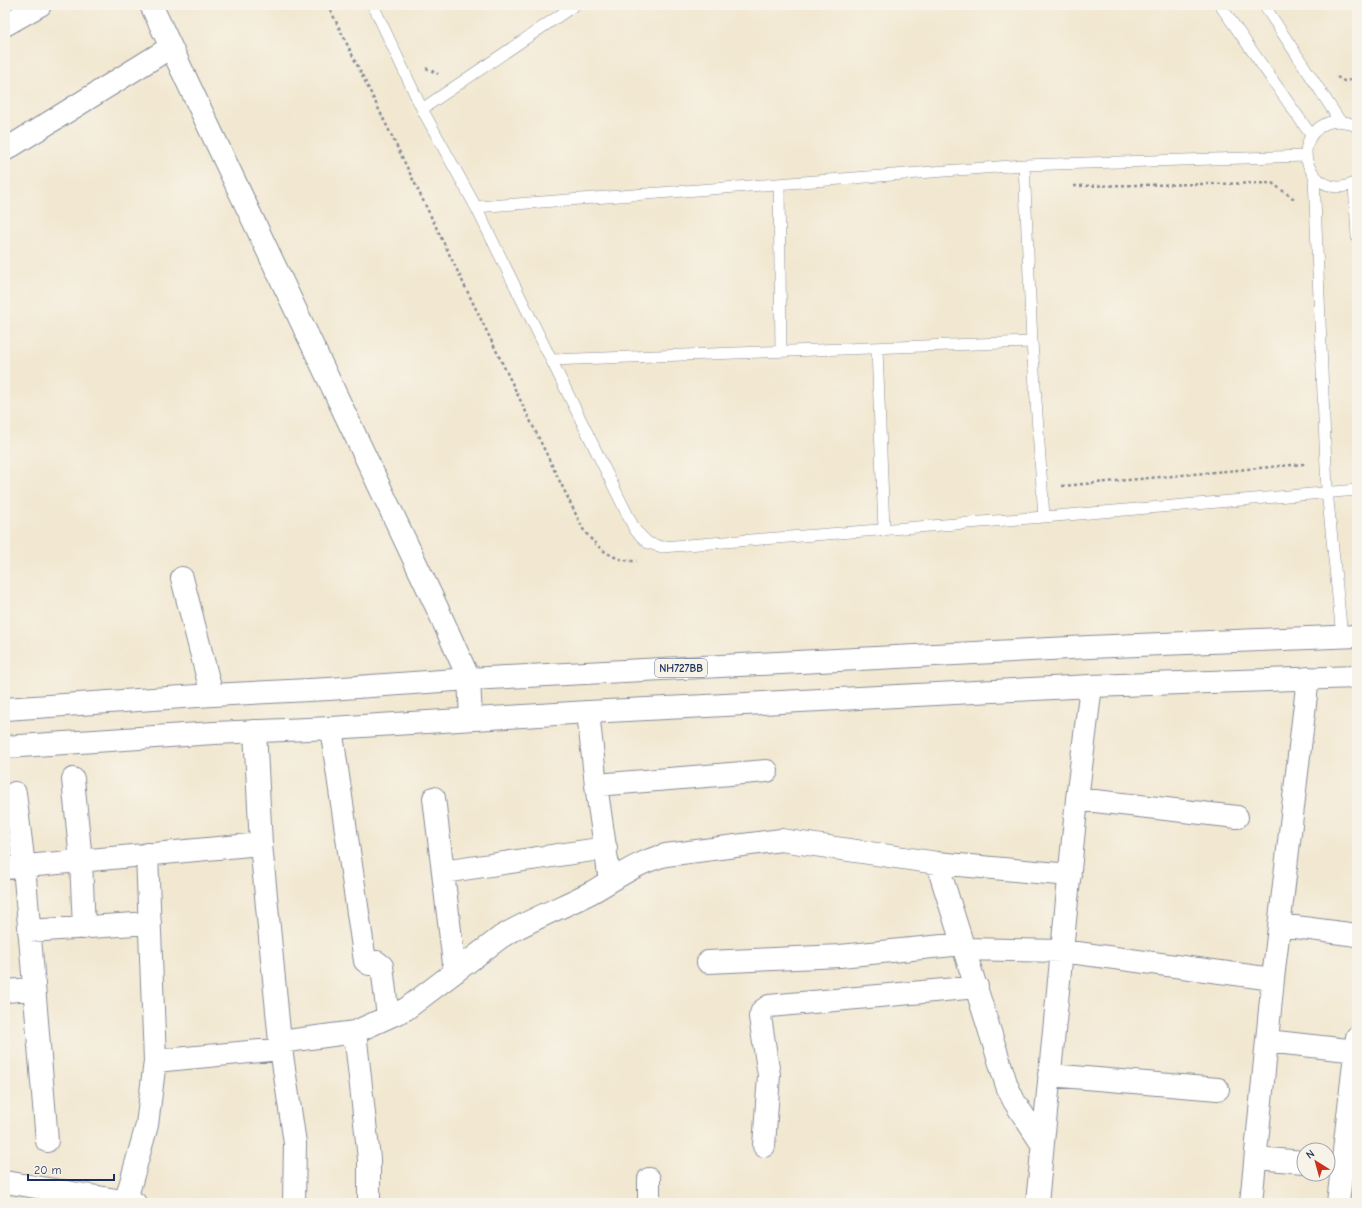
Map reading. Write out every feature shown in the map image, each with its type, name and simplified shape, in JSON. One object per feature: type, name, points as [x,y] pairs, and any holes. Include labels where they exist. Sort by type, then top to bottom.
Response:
[{"type":"main road","points":[[5,25],[40,5]]},
{"type":"main road","points":[[151,5],[338,397],[468,679],[471,718]]},
{"type":"main road","points":[[5,150],[171,47]]},
{"type":"main road","points":[[182,578],[212,694]]},
{"type":"main road","name":"NH727BB","points":[[5,708],[212,694],[329,689],[468,679],[1089,647],[1350,636]]},
{"type":"main road","points":[[5,747],[255,731],[331,728],[471,718],[1090,686],[1357,677]]},
{"type":"main road","points":[[1251,1203],[1273,979],[1308,678]]},
{"type":"main road","points":[[1037,1203],[1077,799],[1090,686]]},
{"type":"main road","points":[[588,712],[596,785],[610,881]]},
{"type":"main road","points":[[331,728],[365,961],[369,964],[377,962],[382,966],[388,1017]]},
{"type":"main road","points":[[255,731],[261,844],[280,1045],[295,1143],[294,1203]]},
{"type":"main road","points":[[596,785],[767,771]]},
{"type":"main road","points":[[73,779],[84,928]]},
{"type":"main road","points":[[15,793],[14,867],[29,931],[47,1141]]},
{"type":"main road","points":[[434,798],[455,972]]},
{"type":"main road","points":[[1077,799],[1237,817]]},
{"type":"main road","points":[[155,1061],[280,1045],[355,1032],[406,1009],[501,937],[516,928],[586,895],[649,859],[781,840],[937,863],[1070,875]]},
{"type":"main road","points":[[14,867],[261,844]]},
{"type":"main road","points":[[443,872],[606,848]]},
{"type":"main road","points":[[5,1182],[71,1197],[131,1202],[147,1125],[155,1061],[147,854]]},
{"type":"main road","points":[[937,863],[1007,1086],[1014,1101],[1042,1144]]},
{"type":"main road","points":[[29,931],[150,923]]},
{"type":"main road","points":[[1280,926],[1357,935]]},
{"type":"main road","points":[[708,962],[840,956],[964,946],[1062,951],[1273,979]]},
{"type":"main road","points":[[764,1146],[769,1075],[760,1017],[762,1011],[769,1006],[977,987]]},
{"type":"main road","points":[[5,991],[34,989]]},
{"type":"main road","points":[[355,1032],[369,1159],[369,1203]]},
{"type":"main road","points":[[1267,1041],[1356,1046],[1338,1203]]},
{"type":"main road","points":[[1049,1075],[1218,1089]]},
{"type":"main road","points":[[1256,1158],[1296,1161]]},
{"type":"main road","points":[[649,1179],[649,1203]]},
{"type":"lane","points":[[372,5],[422,109],[476,207],[635,530],[648,543],[662,547],[1044,517],[1357,490]]},
{"type":"lane","points":[[422,109],[575,5]]},
{"type":"lane","points":[[1220,5],[1311,135]]},
{"type":"lane","points":[[1264,5],[1340,121]]},
{"type":"lane","points":[[1355,123],[1340,121],[1329,122],[1319,127],[1311,135],[1307,145],[1306,156],[1308,167],[1314,176],[1323,183],[1333,186],[1344,186],[1355,182],[1357,238]]},
{"type":"lane","points":[[476,207],[1024,165],[1306,156]]},
{"type":"lane","points":[[1024,165],[1032,342],[1044,517]]},
{"type":"lane","points":[[1314,176],[1327,492],[1350,636]]},
{"type":"lane","points":[[779,184],[781,351]]},
{"type":"lane","points":[[551,360],[1032,342]]},
{"type":"lane","points":[[877,348],[884,530]]},
{"type":"path","points":[[328,5],[583,529],[594,545],[611,556],[632,561],[640,561]]},
{"type":"path","points":[[424,66],[444,76]]},
{"type":"path","points":[[1070,186],[1272,183],[1295,200]]},
{"type":"path","points":[[1056,486],[1303,464],[1303,456]]}]
